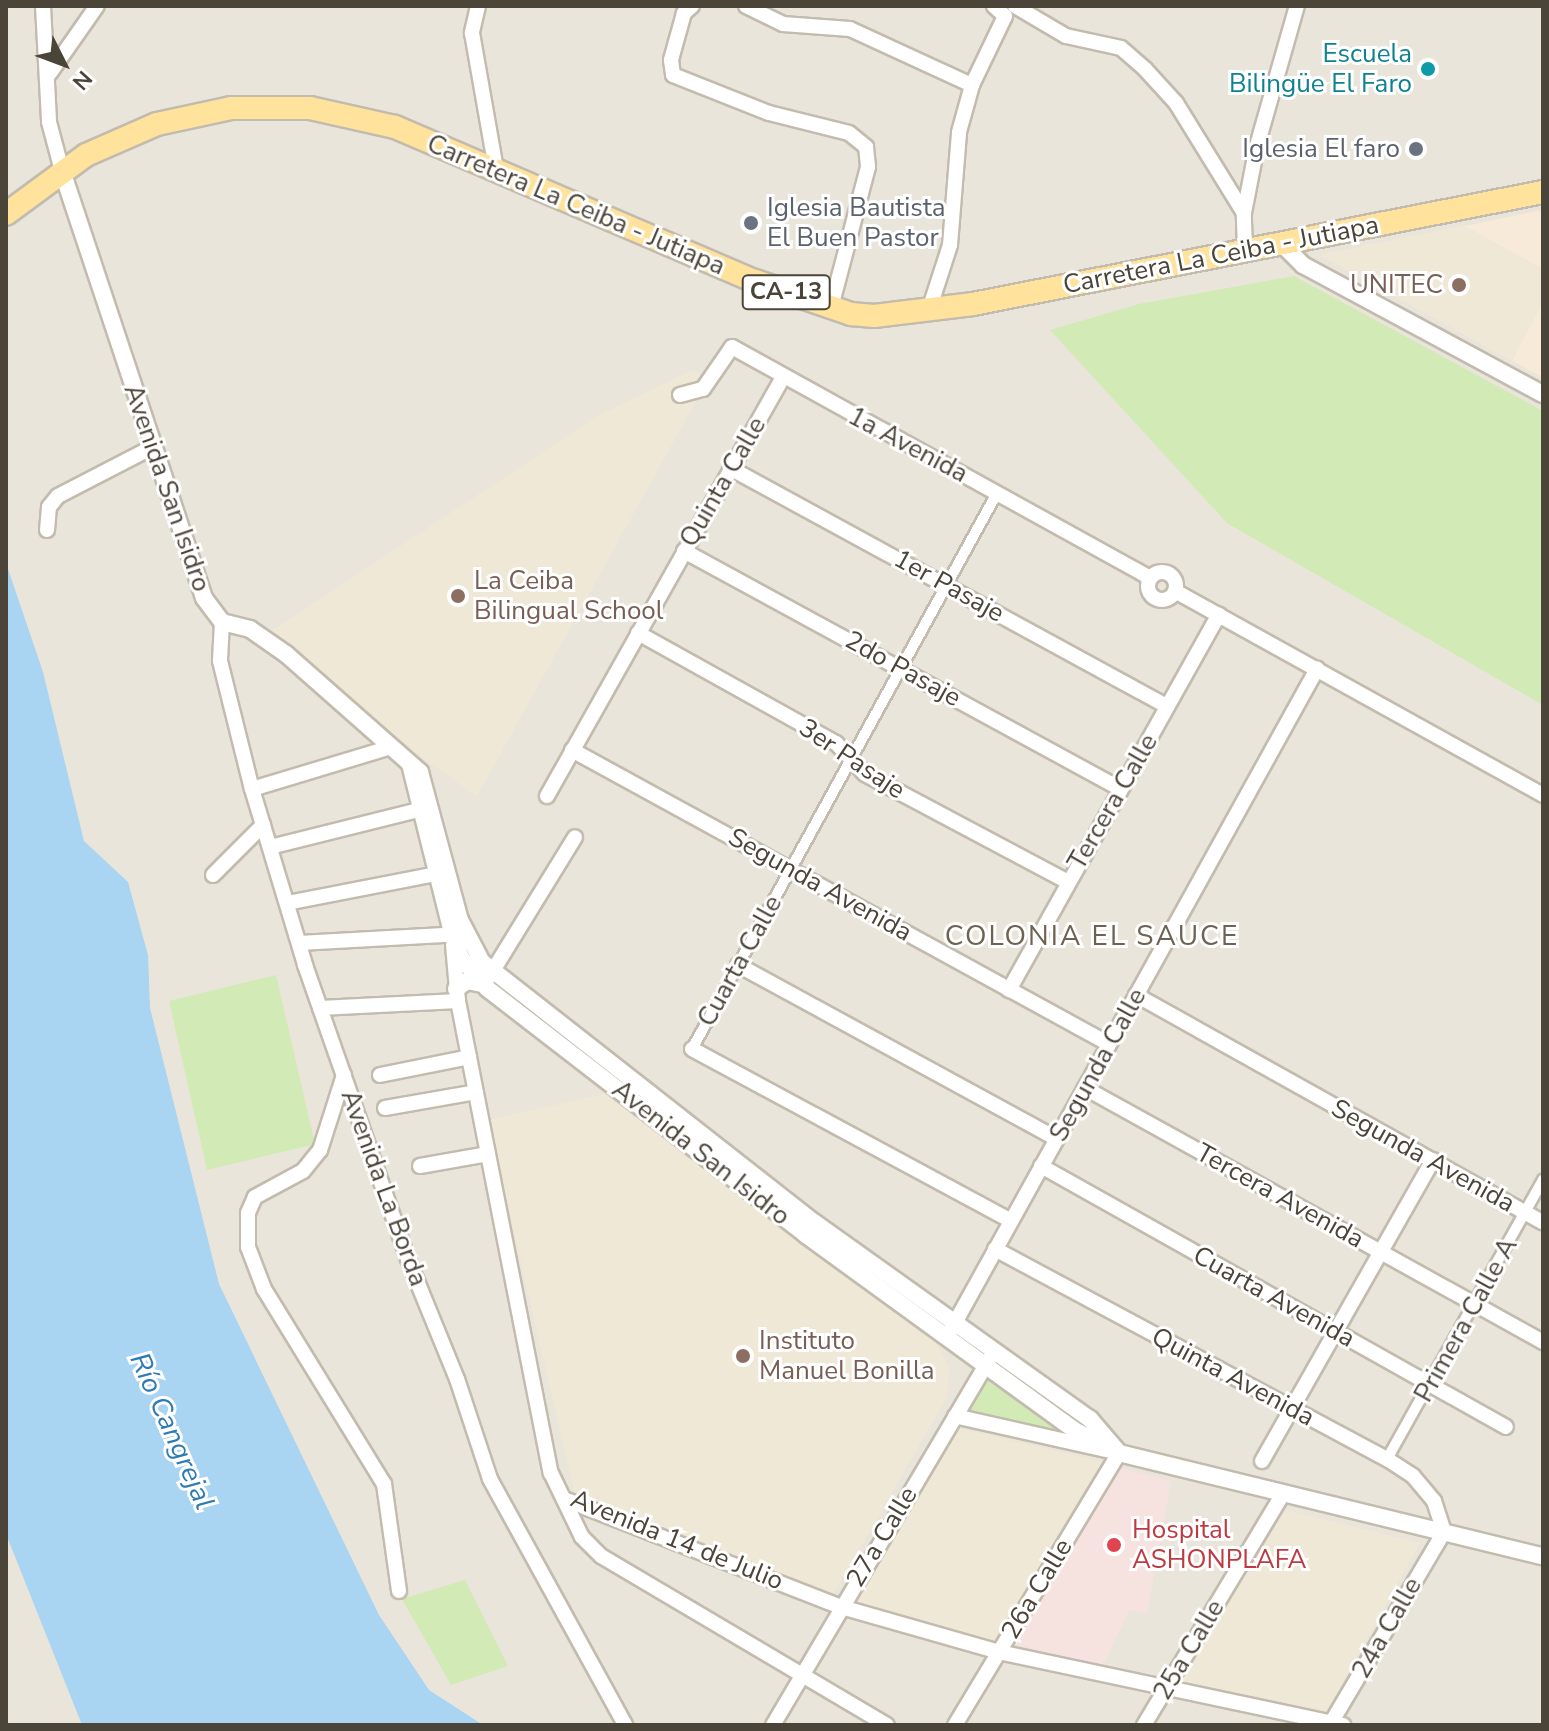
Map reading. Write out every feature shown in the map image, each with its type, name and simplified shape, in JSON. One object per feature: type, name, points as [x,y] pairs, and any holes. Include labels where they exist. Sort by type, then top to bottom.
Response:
[{"type":"main road","name":"Carretera La Ceiba - Jutiapa","points":[[6,214],[62,171],[106,144],[157,124],[207,111],[261,107],[310,108],[369,120],[496,169],[666,246],[831,307],[874,316],[929,310],[1543,192]]},
{"type":"street","points":[[43,6],[50,73],[49,122],[62,171]]},
{"type":"street","points":[[50,73],[97,6]]},
{"type":"street","points":[[478,6],[472,33],[496,169]]},
{"type":"street","points":[[692,6],[684,13],[674,48],[673,75],[769,113],[849,133],[866,147],[868,167],[831,307]]},
{"type":"street","points":[[746,6],[783,24],[850,29],[972,85]]},
{"type":"street","points":[[929,310],[950,245],[959,132],[972,85],[1005,16],[994,6]]},
{"type":"street","points":[[1015,6],[1066,36],[1121,48],[1145,69],[1176,103],[1244,213]]},
{"type":"street","points":[[1245,250],[1244,213],[1270,91],[1297,6]]},
{"type":"street","name":"Avenida San Isidro","points":[[62,171],[151,448],[204,598],[222,622],[250,629],[276,647],[409,760],[428,792],[436,874],[459,935]]},
{"type":"street","points":[[1280,242],[1303,265],[1543,394]]},
{"type":"street","name":"1a Avenida","points":[[680,395],[703,389],[732,347],[783,378],[1151,578],[1150,591],[1156,598],[1164,599],[1175,591],[1543,795]]},
{"type":"street","name":"Quinta Calle","points":[[547,796],[783,378]]},
{"type":"street","points":[[47,530],[49,507],[58,496],[151,448]]},
{"type":"street","name":"1er Pasaje","points":[[730,468],[1167,706]]},
{"type":"street","name":"Cuarta Calle","points":[[692,1049],[997,493]]},
{"type":"street","name":"2do Pasaje","points":[[684,551],[1120,789]]},
{"type":"street","name":"Tercera Calle","points":[[1009,990],[1219,615]]},
{"type":"street","name":"Avenida La Borda","points":[[222,622],[220,661],[252,789],[299,943],[490,1479],[625,1725]]},
{"type":"street","name":"3er Pasaje","points":[[638,633],[836,743],[865,774],[1068,882]]},
{"type":"street","name":"Segunda Calle","points":[[951,1329],[1317,669]]},
{"type":"street","points":[[252,789],[391,747]]},
{"type":"street","name":"Segunda Avenida","points":[[572,750],[1109,1044]]},
{"type":"street","name":"Avenida San Isidro","points":[[409,760],[418,810],[432,837],[459,935],[461,958],[806,1235],[991,1357],[1074,1430],[1119,1453]]},
{"type":"street","points":[[270,847],[418,810]]},
{"type":"street","points":[[213,875],[263,825]]},
{"type":"street","points":[[320,1008],[457,995],[467,981],[488,978],[575,837]]},
{"type":"street","points":[[287,903],[436,874]]},
{"type":"street","points":[[299,943],[459,935]]},
{"type":"street","name":"Avenida 14 de Julio","points":[[459,935],[457,995],[551,1473],[564,1499],[841,1607],[999,1652],[1335,1724]]},
{"type":"street","points":[[738,965],[1057,1139]]},
{"type":"street","name":"Segunda Avenida","points":[[1136,995],[1543,1222]]},
{"type":"street","points":[[692,1049],[1011,1221]]},
{"type":"street","points":[[380,1075],[469,1057]]},
{"type":"street","points":[[344,1075],[320,1150],[303,1171],[255,1197],[248,1213],[248,1247],[264,1289],[384,1484],[399,1591]]},
{"type":"street","name":"Tercera Avenida","points":[[1085,1088],[1543,1342]]},
{"type":"street","points":[[385,1108],[476,1092]]},
{"type":"street","points":[[420,1166],[488,1154]]},
{"type":"street","points":[[1262,1461],[1433,1160]]},
{"type":"street","name":"Cuarta Avenida","points":[[1041,1166],[1506,1427]]},
{"type":"street","name":"Primera Calle A","points":[[1387,1459],[1543,1180]]},
{"type":"street","name":"Quinta Avenida","points":[[995,1249],[1387,1459],[1425,1489],[1440,1512],[1444,1532]]},
{"type":"street","name":"27a Calle","points":[[773,1725],[991,1357]]},
{"type":"street","name":"Avenida San Isidro","points":[[955,1416],[1543,1556]]},
{"type":"street","name":"26a Calle","points":[[955,1725],[1119,1453]]},
{"type":"street","name":"25a Calle","points":[[1144,1725],[1283,1494]]},
{"type":"street","points":[[564,1499],[582,1537],[601,1556],[887,1725]]},
{"type":"street","name":"24a Calle","points":[[1335,1724],[1444,1532]]},
{"type":"shaded area","points":[[6,6],[1543,6],[1543,1725],[6,1725]]},
{"type":"shaded area","name":"UNITEC","points":[[1543,210],[1543,378],[1321,255]]},
{"type":"shaded area","name":"UNITEC","points":[[1465,226],[1543,269],[1543,302],[1512,361],[1321,255]]},
{"type":"shaded area","name":"La Ceiba Bilingual School","points":[[693,370],[708,379],[477,796],[390,735],[269,633],[597,416]]},
{"type":"shaded area","name":"Instituto Manuel Bonilla","points":[[604,1094],[937,1343],[949,1368],[947,1397],[832,1596],[574,1491],[488,1120]]},
{"type":"shaded area","points":[[958,1428],[1103,1462],[994,1642],[852,1602]]},
{"type":"shaded area","name":"Hospital ASHONPLAFA","points":[[1116,1467],[1171,1481],[1147,1614],[1129,1610],[1103,1666],[1009,1643]]},
{"type":"shaded area","points":[[1281,1509],[1420,1543],[1327,1711],[1180,1681]]},
{"type":"green space","points":[[1294,276],[1543,411],[1543,705],[1227,523],[1050,330],[1139,304]]},
{"type":"green space","points":[[276,975],[315,1144],[207,1170],[169,1001]]},
{"type":"green space","points":[[988,1374],[1078,1437],[966,1410]]},
{"type":"green space","points":[[465,1580],[508,1666],[451,1685],[402,1599]]},
{"type":"water","name":"Río Cangrejal","points":[[6,563],[43,672],[84,841],[128,882],[148,955],[150,1008],[219,1284],[379,1615],[429,1690],[483,1725],[82,1725],[6,1534]]},
{"type":"place","name":"Escuela Bilingüe El Faro","points":[[1428,69]]},
{"type":"place","name":"Iglesia El faro","points":[[1416,149]]},
{"type":"place","name":"Iglesia Bautista El Buen Pastor","points":[[751,223]]},
{"type":"place","name":"UNITEC","points":[[1459,285]]},
{"type":"place","name":"La Ceiba Bilingual School","points":[[458,596]]},
{"type":"place","name":"Instituto Manuel Bonilla","points":[[743,1356]]},
{"type":"place","name":"Hospital ASHONPLAFA","points":[[1114,1545]]},
{"type":"district","name":"COLONIA EL SAUCE","points":[[1092,936]]}]
